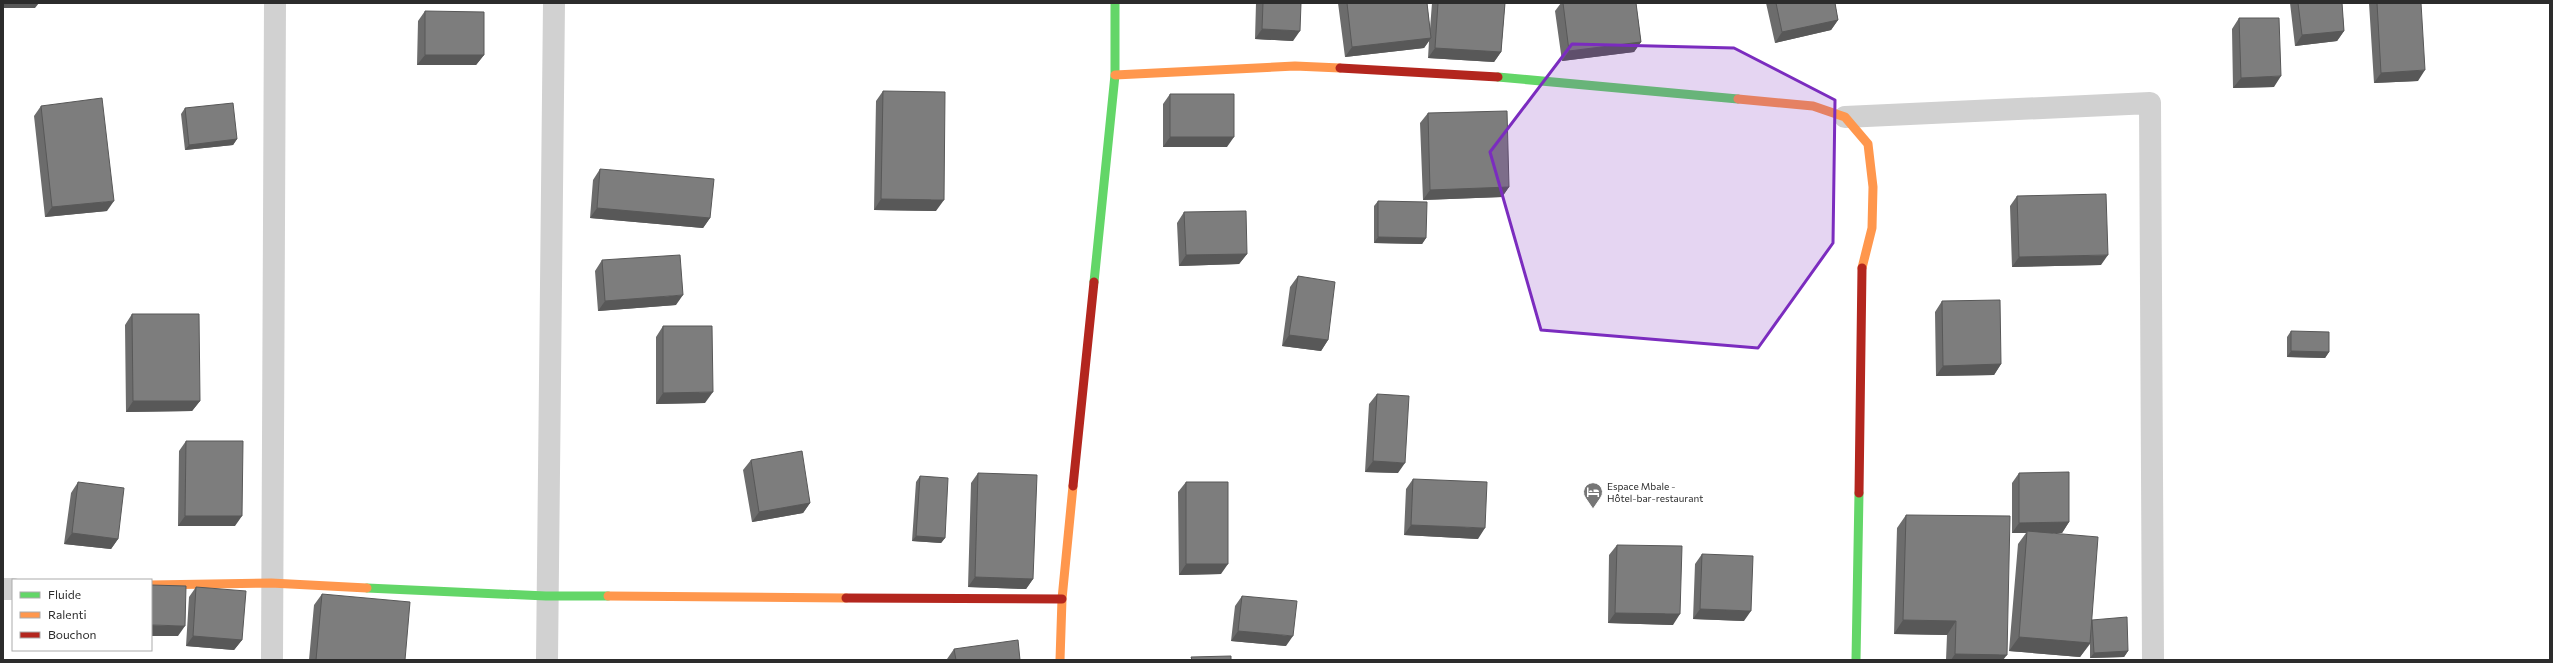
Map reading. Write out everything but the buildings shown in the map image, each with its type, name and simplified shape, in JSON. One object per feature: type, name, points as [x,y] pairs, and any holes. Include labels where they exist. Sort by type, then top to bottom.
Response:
[{"type":"street","points":[[272,660],[271,583],[275,3]]},
{"type":"street","points":[[547,660],[546,596],[554,3]]},
{"type":"street","points":[[1060,660],[1062,599],[1115,75],[1115,3]]},
{"type":"street","points":[[1115,75],[1295,66],[1455,73],[1813,106],[1845,117],[2150,103],[2153,660]]},
{"type":"street","points":[[1845,117],[1868,144],[1873,187],[1872,228],[1862,263],[1856,660]]},
{"type":"street","points":[[152,585],[271,583],[546,596],[1062,599]]},
{"type":"highlighted area","points":[[1572,44],[1734,48],[1835,100],[1833,243],[1758,348],[1541,330],[1490,152]]},
{"type":"traffic: fast","points":[[1094,282],[1115,75],[1115,3]]},
{"type":"traffic: fast","points":[[1498,77],[1738,99]]},
{"type":"traffic: fast","points":[[1856,660],[1859,493]]},
{"type":"traffic: fast","points":[[367,588],[546,596],[608,596]]},
{"type":"traffic: slow","points":[[1115,75],[1295,66],[1340,68]]},
{"type":"traffic: slow","points":[[1738,99],[1813,106],[1845,117],[1868,144],[1873,187],[1872,228],[1862,268]]},
{"type":"traffic: slow","points":[[1060,660],[1062,599],[1073,486]]},
{"type":"traffic: slow","points":[[152,585],[271,583],[367,588]]},
{"type":"traffic: slow","points":[[608,596],[846,598]]},
{"type":"traffic: jam","points":[[1340,68],[1498,77]]},
{"type":"traffic: jam","points":[[1859,493],[1862,268]]},
{"type":"traffic: jam","points":[[1073,486],[1094,282]]},
{"type":"traffic: jam","points":[[846,598],[1062,599]]},
{"type":"place","name":"Espace Mbale - Hôtel-bar-restaurant","points":[[1593,509]]}]
